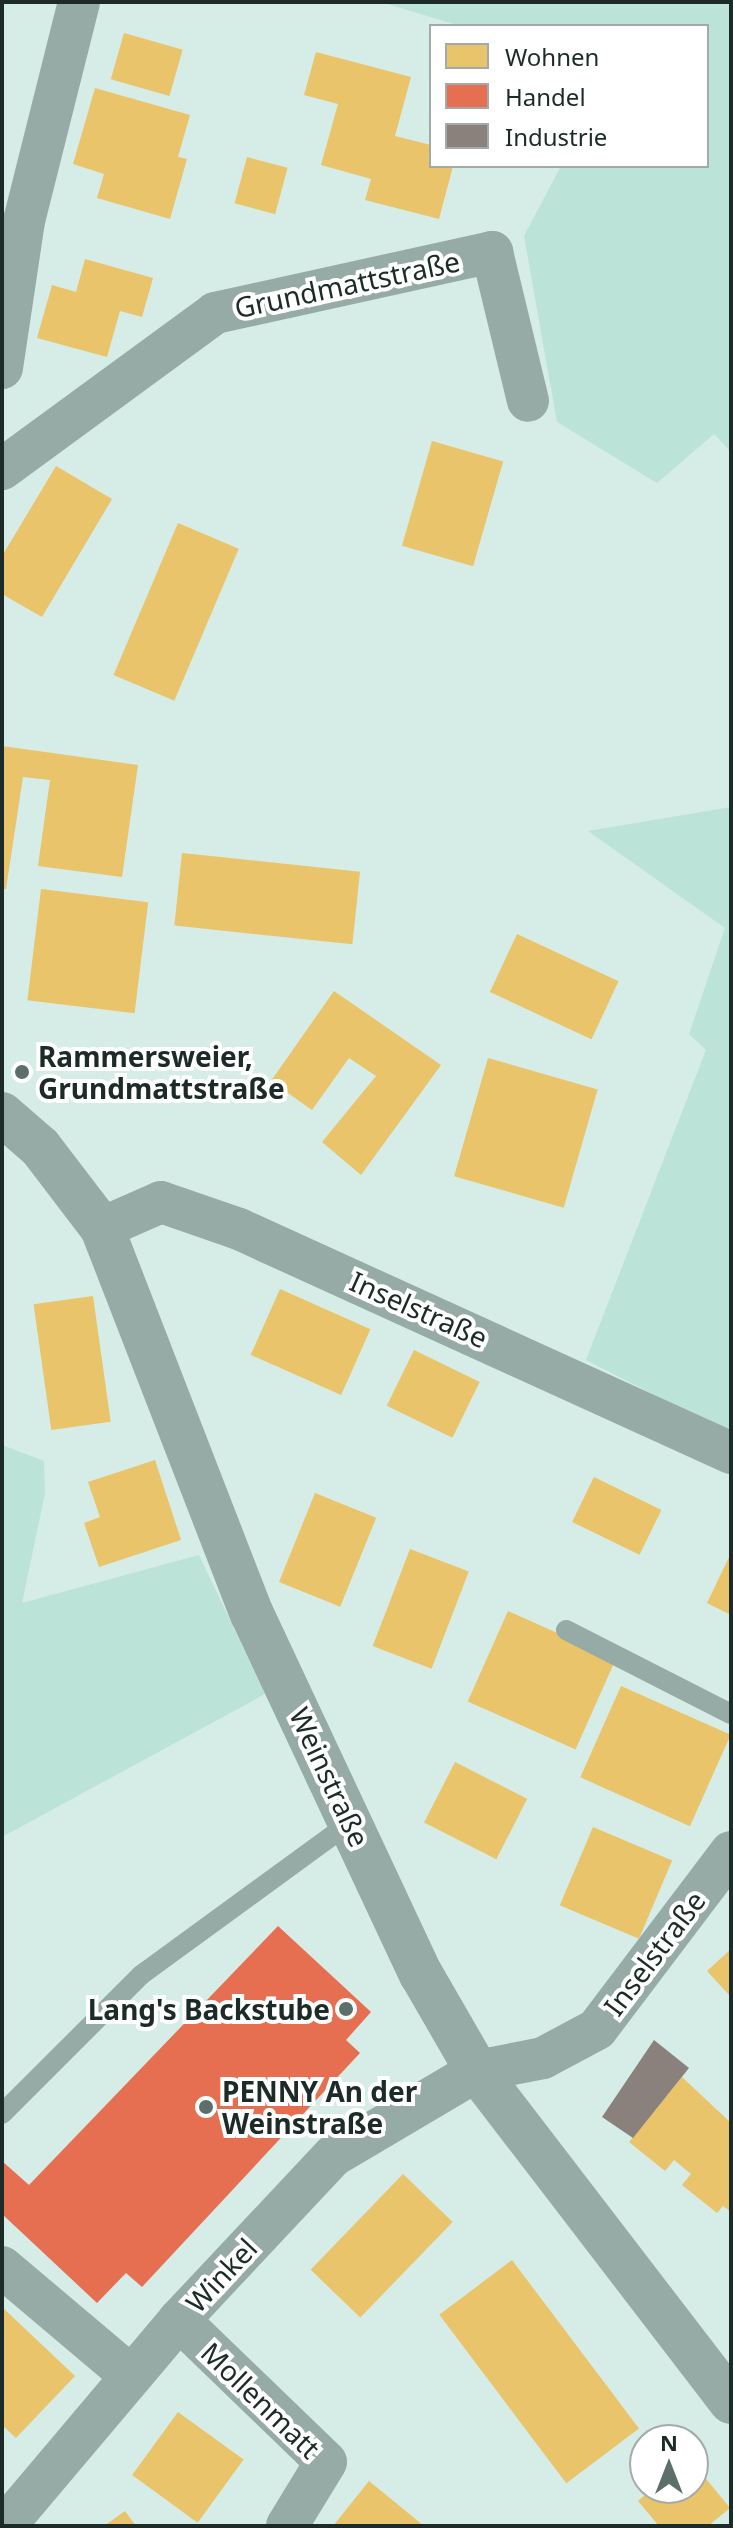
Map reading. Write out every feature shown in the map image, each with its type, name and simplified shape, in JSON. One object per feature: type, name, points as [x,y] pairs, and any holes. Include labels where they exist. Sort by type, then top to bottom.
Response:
[{"type":"street","points":[[2,368],[13,220],[79,2]]},
{"type":"street","name":"Grundmattstraße","points":[[2,469],[215,313],[492,252],[528,401]]},
{"type":"street","name":"Weinstraße","points":[[2,1114],[40,1147],[102,1228],[252,1614],[352,1821],[421,1974],[477,2071],[731,2402]]},
{"type":"street","name":"Inselstraße","points":[[102,1228],[161,1202],[239,1229],[621,1399],[731,1453]]},
{"type":"street","name":"Inselstraße","points":[[477,2071],[543,2058],[597,2029],[731,1852]]},
{"type":"street","name":"Winkel","points":[[5,2526],[179,2320],[333,2156],[477,2071]]},
{"type":"street","points":[[2,2267],[131,2376]]},
{"type":"street","name":"Mollenmatt","points":[[179,2320],[326,2462],[287,2526]]},
{"type":"lane","points":[[566,1630],[731,1714]]},
{"type":"lane","points":[[2,2114],[141,1975],[352,1821]]},
{"type":"green space","points":[[381,2],[731,2],[731,452],[714,434],[657,483],[557,422],[524,236],[560,168],[709,168],[709,24],[453,24]]},
{"type":"green space","points":[[731,807],[731,1434],[586,1360],[706,1050],[689,1034],[725,928],[588,831]]},
{"type":"green space","points":[[2,1445],[44,1461],[45,1493],[22,1603],[199,1555],[265,1694],[2,1837]]},
{"type":"building: Wohnen","points":[[124,33],[183,50],[169,96],[111,79]]},
{"type":"building: Wohnen","points":[[316,52],[411,77],[395,136],[429,144],[429,168],[452,168],[439,219],[365,200],[371,179],[321,165],[338,104],[304,95]]},
{"type":"building: Wohnen","points":[[95,88],[190,115],[178,157],[187,159],[170,219],[97,198],[104,174],[73,164]]},
{"type":"building: Wohnen","points":[[247,157],[288,168],[275,214],[235,203]]},
{"type":"building: Wohnen","points":[[85,259],[153,278],[142,317],[120,311],[107,357],[37,338],[52,285],[76,292]]},
{"type":"building: Wohnen","points":[[432,441],[503,461],[473,566],[402,546]]},
{"type":"building: Wohnen","points":[[56,466],[112,499],[42,617],[2,594],[2,556]]},
{"type":"building: Wohnen","points":[[178,523],[239,549],[174,701],[114,675]]},
{"type":"building: Wohnen","points":[[2,746],[138,765],[122,877],[38,866],[50,780],[23,777],[6,889],[2,889]]},
{"type":"building: Wohnen","points":[[182,853],[360,872],[352,944],[174,926]]},
{"type":"building: Wohnen","points":[[41,889],[148,902],[135,1013],[27,1000]]},
{"type":"building: Wohnen","points":[[517,934],[619,981],[591,1039],[490,992]]},
{"type":"building: Wohnen","points":[[334,991],[441,1065],[361,1175],[322,1142],[376,1076],[349,1058],[312,1110],[271,1081]]},
{"type":"building: Wohnen","points":[[488,1058],[598,1089],[564,1208],[454,1176]]},
{"type":"building: Wohnen","points":[[280,1289],[370,1329],[341,1395],[251,1355]]},
{"type":"building: Wohnen","points":[[93,1296],[111,1422],[51,1430],[34,1304]]},
{"type":"building: Wohnen","points":[[414,1350],[480,1382],[452,1438],[387,1406]]},
{"type":"building: Wohnen","points":[[155,1460],[181,1540],[99,1567],[84,1523],[100,1517],[88,1482]]},
{"type":"building: Wohnen","points":[[594,1477],[661,1510],[639,1555],[572,1522]]},
{"type":"building: Wohnen","points":[[315,1493],[376,1518],[340,1607],[279,1582]]},
{"type":"building: Wohnen","points":[[410,1549],[469,1572],[432,1669],[373,1646]]},
{"type":"building: Wohnen","points":[[731,1553],[731,1615],[707,1603]]},
{"type":"building: Wohnen","points":[[508,1611],[616,1659],[576,1749],[468,1701]]},
{"type":"building: Wohnen","points":[[621,1686],[731,1735],[690,1826],[580,1777]]},
{"type":"building: Wohnen","points":[[455,1762],[527,1799],[496,1859],[424,1823]]},
{"type":"building: Wohnen","points":[[593,1827],[672,1861],[639,1939],[560,1905]]},
{"type":"building: Wohnen","points":[[731,1949],[731,1997],[707,1971]]},
{"type":"building: Wohnen","points":[[682,2077],[731,2123],[731,2212],[723,2206],[717,2213],[682,2185],[691,2174],[674,2160],[665,2171],[629,2142]]},
{"type":"building: Wohnen","points":[[403,2174],[453,2222],[360,2318],[311,2270]]},
{"type":"building: Wohnen","points":[[512,2260],[636,2424],[629,2424],[629,2436],[566,2483],[439,2315]]},
{"type":"building: Wohnen","points":[[2,2307],[75,2376],[16,2438],[2,2425]]},
{"type":"building: Wohnen","points":[[178,2412],[244,2460],[198,2523],[132,2475]]},
{"type":"building: Wohnen","points":[[369,2481],[424,2526],[333,2526]]},
{"type":"building: Wohnen","points":[[709,2482],[730,2508],[708,2526],[659,2526],[641,2504],[709,2504]]},
{"type":"building: Wohnen","points":[[125,2511],[136,2526],[104,2526]]},
{"type":"building: Handel","name":"PENNY An der Weinstraße","points":[[278,1926],[371,2012],[346,2040],[360,2053],[142,2287],[126,2273],[97,2303],[2,2214],[2,2161],[29,2185]]},
{"type":"building: Industrie","points":[[654,2040],[689,2068],[633,2138],[602,2117]]},
{"type":"place","name":"Rammersweier, Grundmattstraße","points":[[22,1072]]},
{"type":"place","name":"Lang's Backstube","points":[[346,2009]]},
{"type":"place","name":"PENNY An der Weinstraße","points":[[206,2107]]}]
